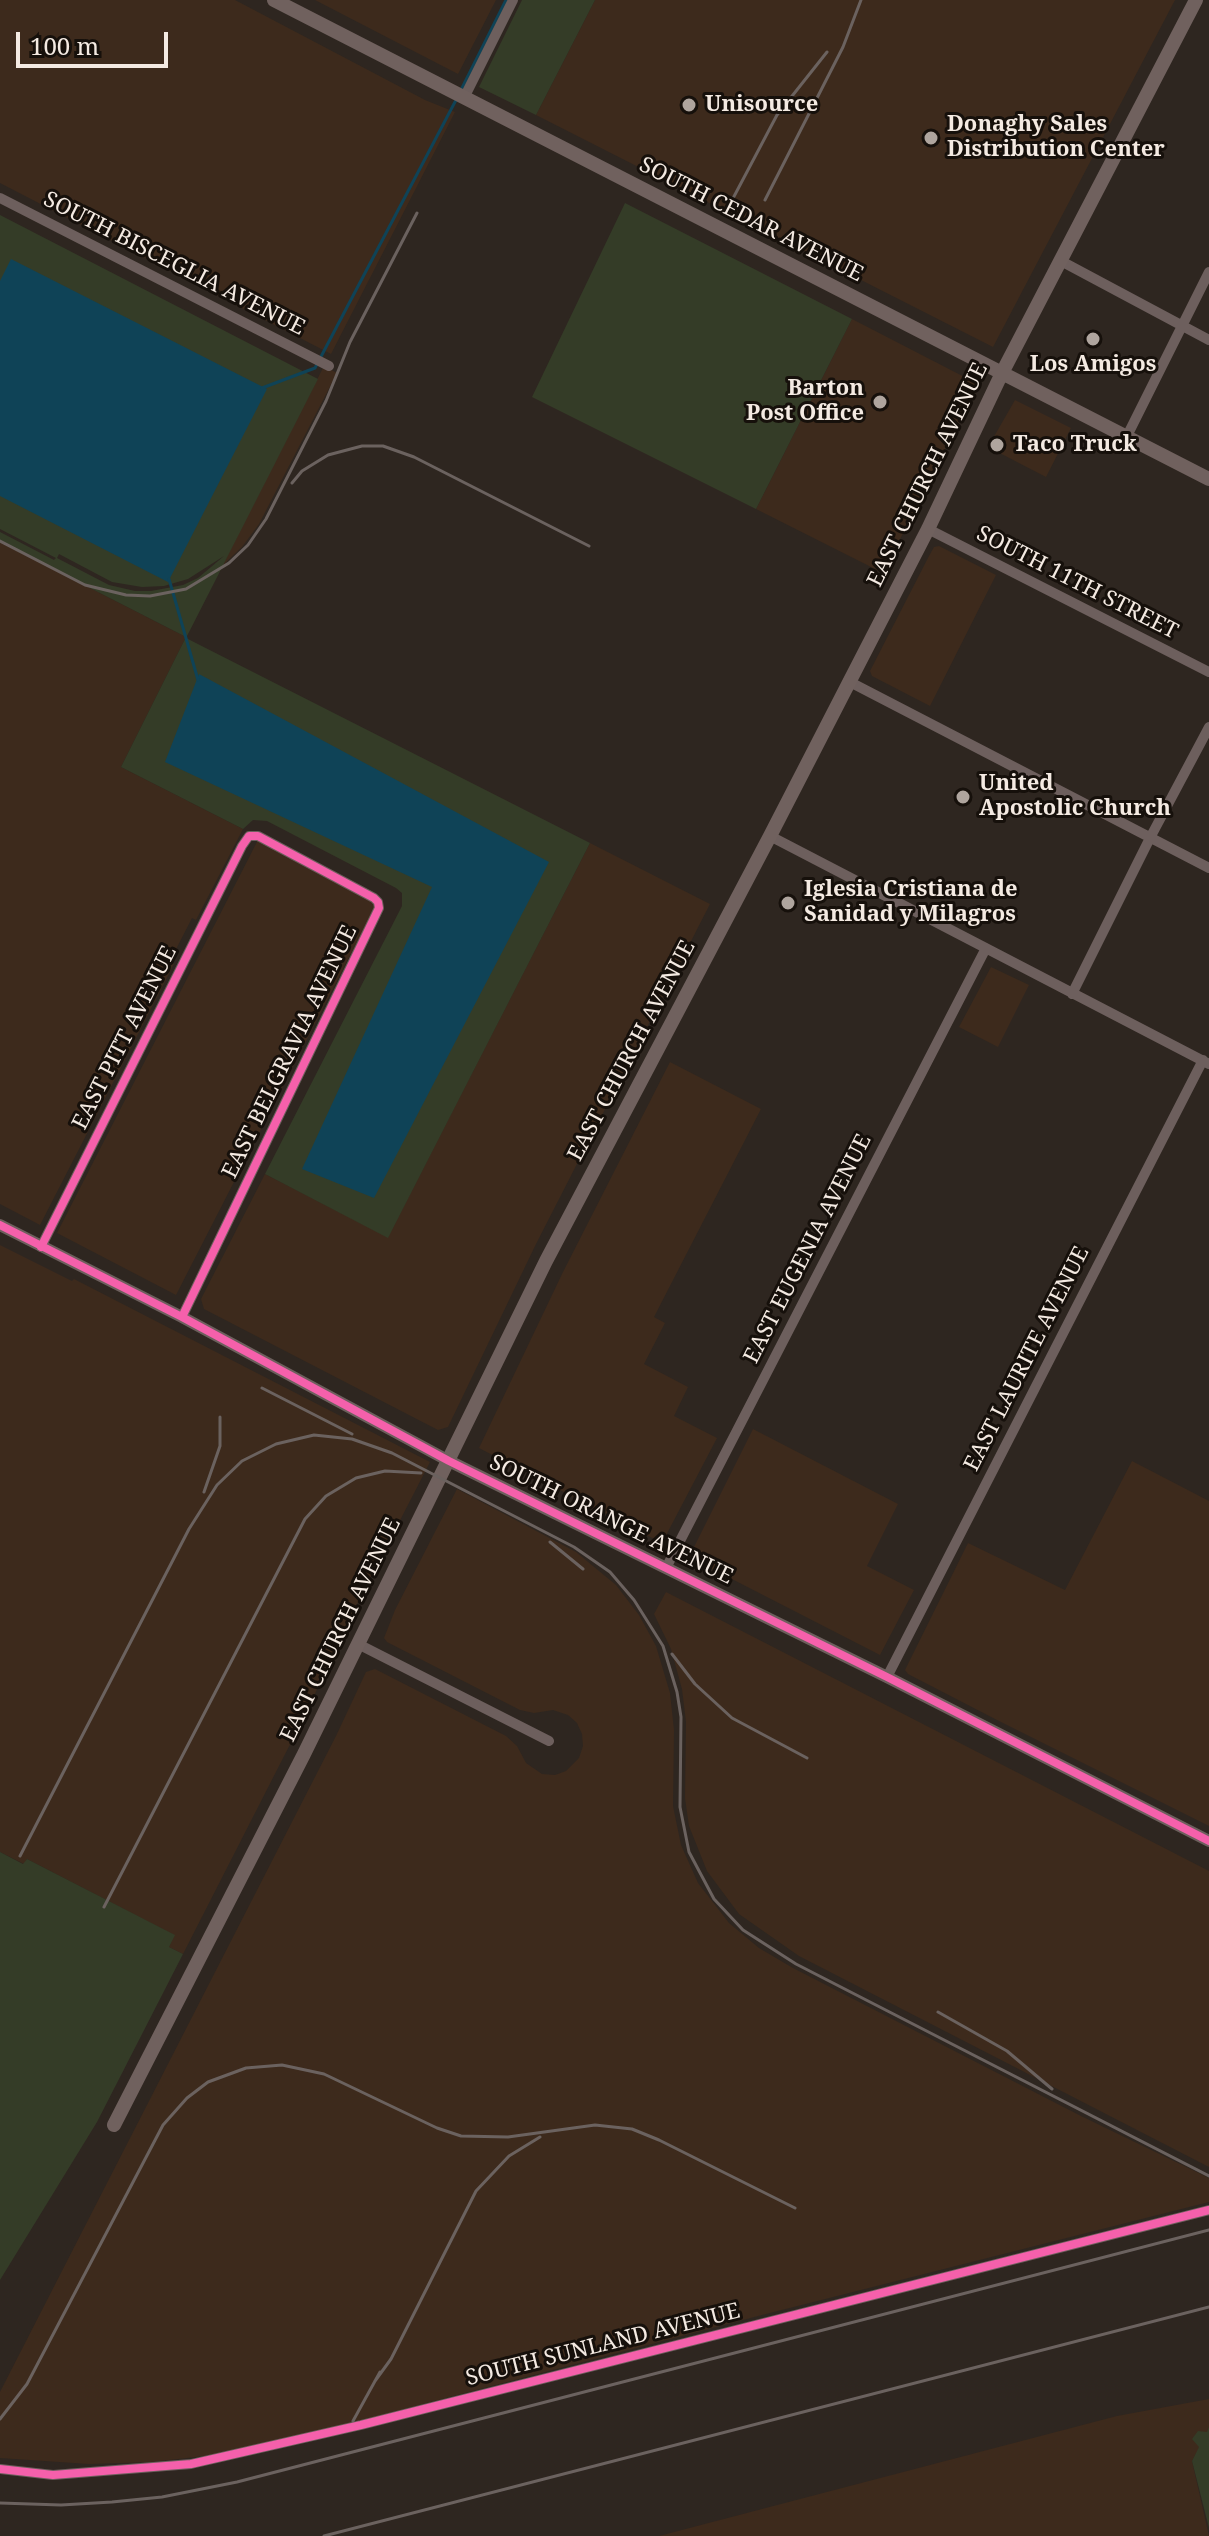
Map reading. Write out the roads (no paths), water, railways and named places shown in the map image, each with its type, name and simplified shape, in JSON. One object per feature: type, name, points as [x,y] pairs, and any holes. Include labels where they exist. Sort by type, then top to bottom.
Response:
[{"type":"main road","name":"SOUTH CEDAR AVENUE","points":[[274,0],[1209,479]]},
{"type":"main road","name":"EAST CHURCH AVENUE","points":[[114,2125],[295,1773],[546,1261],[770,836],[928,529],[1002,373],[1196,0]]},
{"type":"street","points":[[464,98],[513,0]]},
{"type":"street","name":"SOUTH BISCEGLIA AVENUE","points":[[0,198],[329,366]]},
{"type":"street","points":[[1061,261],[1209,340]]},
{"type":"street","points":[[1126,438],[1209,272]]},
{"type":"street","name":"SOUTH 11TH STREET","points":[[928,529],[1209,672]]},
{"type":"street","points":[[848,681],[1209,868]]},
{"type":"street","points":[[1072,994],[1209,727]]},
{"type":"street","name":"EAST BELGRAVIA AVENUE","points":[[182,1317],[379,908],[374,898],[258,836],[249,836],[242,846]]},
{"type":"street","points":[[770,836],[1206,1062]]},
{"type":"street","name":"EAST PITT AVENUE","points":[[41,1247],[242,846]]},
{"type":"street","name":"EAST EUGENIA AVENUE","points":[[666,1568],[985,950]]},
{"type":"street","name":"EAST LAURITE AVENUE","points":[[887,1677],[1206,1062]]},
{"type":"street","name":"SOUTH ORANGE AVENUE","points":[[0,1225],[182,1317],[449,1461],[887,1677],[1209,1841]]},
{"type":"street","points":[[358,1644],[549,1741]]},
{"type":"street","name":"SOUTH SUNLAND AVENUE","points":[[0,2469],[53,2475],[191,2464],[391,2418],[1209,2210]]},
{"type":"water","points":[[11,259],[267,389],[168,582],[0,496],[0,281]]},
{"type":"water","points":[[199,674],[549,862],[374,1198],[302,1169],[432,887],[165,762]]},
{"type":"waterway","points":[[461,90],[506,0]]},
{"type":"waterway","points":[[262,388],[315,368],[456,100]]},
{"type":"waterway","points":[[169,579],[198,680]]},
{"type":"railway","points":[[765,200],[843,47],[861,0]]},
{"type":"railway","points":[[730,204],[777,115],[827,52]]},
{"type":"railway","points":[[0,541],[85,585],[126,595],[150,596],[186,589],[229,563],[248,545],[266,519],[326,401],[350,342],[417,213]]},
{"type":"railway","points":[[292,483],[302,471],[328,455],[362,446],[383,446],[414,457],[589,546]]},
{"type":"railway","points":[[262,1388],[352,1434]]},
{"type":"railway","points":[[204,1492],[220,1446],[220,1417]]},
{"type":"railway","points":[[20,1856],[189,1529],[217,1485],[242,1461],[276,1444],[314,1435],[352,1439],[392,1453],[574,1547],[610,1572],[634,1600],[663,1646],[677,1692],[681,1717],[680,1807],[689,1852],[714,1899],[743,1930],[796,1964],[1209,2176]]},
{"type":"railway","points":[[104,1907],[305,1519],[326,1496],[356,1478],[385,1471],[421,1473]]},
{"type":"railway","points":[[550,1542],[583,1569]]},
{"type":"railway","points":[[672,1654],[695,1684],[732,1718],[807,1758]]},
{"type":"railway","points":[[938,2012],[1007,2051],[1052,2089]]},
{"type":"railway","points":[[0,2419],[27,2384],[163,2125],[187,2098],[208,2082],[246,2068],[282,2065],[324,2074],[437,2128],[461,2136],[508,2137],[595,2125],[632,2129],[795,2208]]},
{"type":"railway","points":[[375,2381],[391,2359],[476,2191],[509,2156],[540,2137]]},
{"type":"railway","points":[[0,2503],[61,2505],[112,2502],[162,2497],[237,2482],[1209,2230]]},
{"type":"railway","points":[[324,2536],[1209,2307]]},
{"type":"railway","points":[[353,2421],[380,2372]]},
{"type":"place","name":"Unisource","points":[[689,105]]},
{"type":"place","name":"Donaghy Sales Distribution Center","points":[[931,138]]},
{"type":"place","name":"Los Amigos","points":[[1093,339]]},
{"type":"place","name":"Barton Post Office","points":[[880,402]]},
{"type":"place","name":"Taco Truck","points":[[997,445]]},
{"type":"place","name":"United Apostolic Church","points":[[963,797]]},
{"type":"place","name":"Iglesia Cristiana de Sanidad y Milagros","points":[[788,903]]}]
